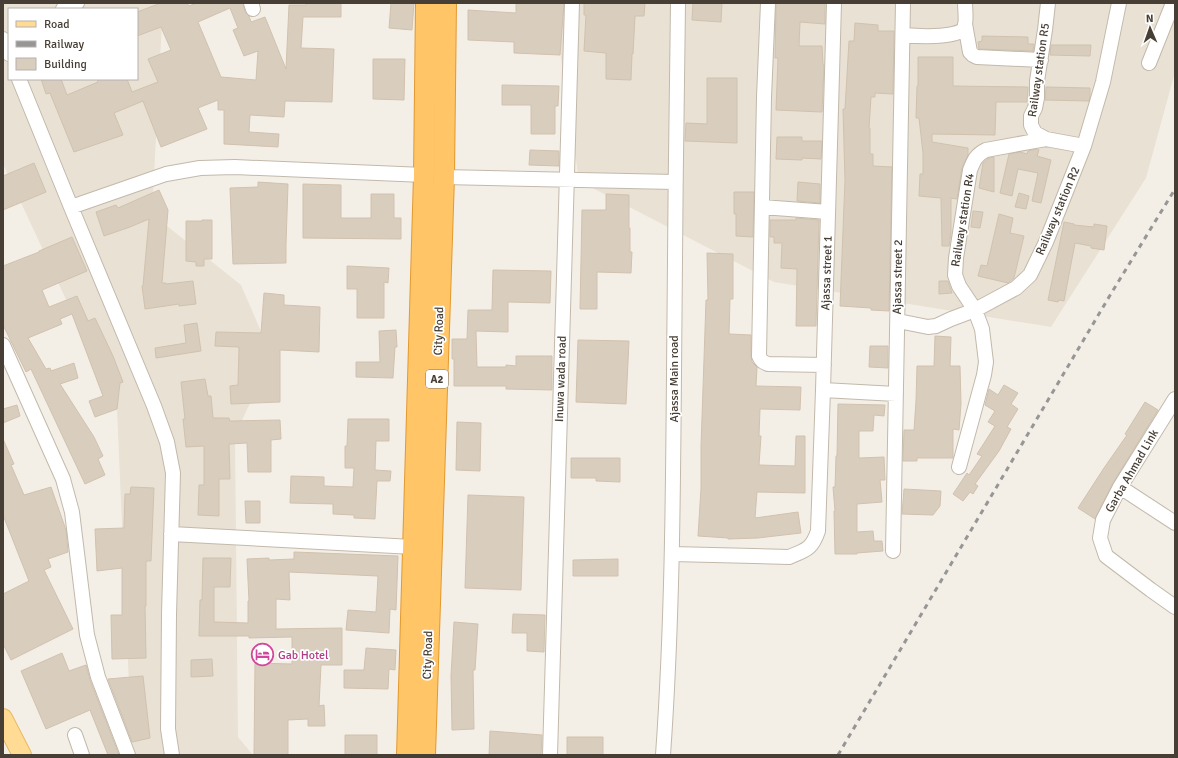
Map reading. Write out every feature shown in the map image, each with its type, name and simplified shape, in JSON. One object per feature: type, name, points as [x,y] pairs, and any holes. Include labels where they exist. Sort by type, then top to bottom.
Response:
[{"type":"highway","name":"City Road","points":[[407,755],[424,175],[426,3]]},
{"type":"highway","name":"City Road","points":[[425,755],[444,177],[446,3]]},
{"type":"main road","points":[[3,718],[22,755]]},
{"type":"main road","points":[[3,742],[9,755]]},
{"type":"street","points":[[65,8],[77,3]]},
{"type":"street","name":"Inuwa wada road","points":[[550,755],[572,3]]},
{"type":"street","name":"Ajassa Main road","points":[[663,755],[667,701],[672,554],[678,3]]},
{"type":"street","points":[[768,3],[759,356],[763,362],[768,364],[824,365]]},
{"type":"street","name":"Ajassa street 1","points":[[672,554],[789,557],[804,550],[814,543],[818,531],[834,3]]},
{"type":"street","name":"Ajassa street 2","points":[[894,550],[903,3]]},
{"type":"street","points":[[965,3],[965,24],[970,52],[973,55],[977,57],[1041,60]]},
{"type":"street","name":"Railway station R5","points":[[1046,139],[1035,133],[1031,124],[1031,116],[1035,108],[1037,98],[1037,81],[1048,3]]},
{"type":"street","name":"Railway station R2","points":[[898,321],[928,327],[936,326],[975,310],[1016,288],[1030,275],[1046,242],[1084,146],[1103,82],[1119,3]]},
{"type":"street","points":[[1149,63],[1173,3]]},
{"type":"street","points":[[903,35],[933,36],[957,32],[964,28],[965,24]]},
{"type":"street","points":[[3,39],[8,52]]},
{"type":"street","points":[[19,80],[70,207],[168,442],[173,473],[169,614],[168,729],[172,755]]},
{"type":"street","points":[[1046,139],[1084,146]]},
{"type":"street","name":"Railway station R4","points":[[959,467],[984,375],[986,362],[982,329],[975,310],[959,286],[955,275],[956,258],[970,170],[973,161],[979,154],[986,150],[1046,139]]},
{"type":"street","points":[[70,207],[166,174],[200,168],[235,167],[424,175]]},
{"type":"street","points":[[444,177],[675,182]]},
{"type":"street","points":[[762,207],[828,212]]},
{"type":"street","points":[[3,344],[62,479],[72,512],[87,635],[98,677],[128,755]]},
{"type":"street","points":[[823,390],[896,394]]},
{"type":"street","name":"Garba Ahmad Link","points":[[1175,398],[1120,487],[1103,520],[1100,538],[1106,556],[1175,607]]},
{"type":"street","points":[[1120,487],[1175,523]]},
{"type":"street","points":[[171,534],[413,547]]},
{"type":"street","points":[[76,735],[82,755]]},
{"type":"shaded area","points":[[3,3],[163,3],[152,214],[241,285],[272,357],[235,435],[238,737],[253,755],[132,755],[117,409],[3,164]]},
{"type":"shaded area","points":[[553,3],[1175,3],[1175,72],[1146,178],[1051,327],[774,282],[579,181]]},
{"type":"building","points":[[161,3],[187,3],[189,6],[196,3],[243,3],[245,12],[249,16],[251,22],[265,17],[286,69],[289,5],[306,5],[306,3],[341,3],[341,17],[303,17],[301,48],[334,49],[332,102],[285,101],[284,117],[250,115],[249,132],[279,134],[278,147],[224,144],[224,110],[218,110],[218,100],[198,108],[207,129],[161,147],[143,101],[114,113],[123,135],[74,152],[50,93],[46,94],[41,80],[61,80],[67,95],[98,82],[97,80],[127,80],[132,92],[158,82],[148,59],[171,50],[161,27],[138,36],[138,12]],"holes":[[[230,8],[238,28],[233,30],[244,56],[258,51],[256,80],[221,77],[198,22]]]},
{"type":"building","points":[[391,3],[414,3],[412,30],[389,28]]},
{"type":"building","points":[[516,3],[564,3],[560,55],[514,53],[514,42],[468,40],[468,10],[516,13]]},
{"type":"building","points":[[584,3],[645,3],[644,16],[635,16],[631,80],[606,79],[606,53],[584,51],[586,15],[584,15]]},
{"type":"building","points":[[693,3],[722,3],[721,22],[692,20]]},
{"type":"building","points":[[776,3],[825,3],[825,24],[800,22],[799,46],[822,46],[824,65],[822,112],[776,110],[778,58],[775,58]]},
{"type":"building","points":[[855,23],[878,25],[878,31],[894,31],[893,94],[875,93],[875,97],[871,97],[869,128],[870,154],[873,154],[873,166],[892,167],[889,311],[840,306],[845,180],[843,109],[845,109],[849,41],[854,41]]},
{"type":"building","points":[[982,36],[1028,37],[1028,44],[1034,44],[1033,51],[979,49],[978,42],[982,41]]},
{"type":"building","points":[[1051,45],[1091,45],[1090,56],[1050,55]]},
{"type":"building","points":[[918,57],[953,57],[953,86],[1028,87],[1027,102],[996,102],[995,135],[932,134],[932,142],[968,148],[968,155],[962,168],[957,199],[951,198],[951,233],[949,246],[942,246],[941,198],[919,196],[920,174],[923,174],[923,153],[919,118],[916,118]]},
{"type":"building","points":[[373,59],[405,59],[404,100],[373,99]]},
{"type":"building","points":[[707,78],[737,78],[737,143],[685,141],[686,123],[707,124]]},
{"type":"building","points":[[502,85],[559,86],[558,106],[555,106],[555,134],[531,134],[531,105],[502,105]]},
{"type":"building","points":[[1046,87],[1090,88],[1089,101],[1045,100]]},
{"type":"building","points":[[777,137],[802,137],[802,141],[822,141],[821,159],[776,159]]},
{"type":"building","points":[[530,150],[559,151],[559,166],[529,165]]},
{"type":"building","points":[[1039,150],[1037,156],[1051,160],[1041,203],[1032,201],[1038,173],[1018,169],[1012,196],[1000,193],[1009,154],[1020,152],[1027,154],[1028,151]]},
{"type":"building","points":[[994,157],[994,192],[979,188],[983,163],[989,158]]},
{"type":"building","points":[[34,163],[46,192],[3,210],[3,176]]},
{"type":"building","points":[[258,182],[288,184],[286,263],[233,264],[230,188],[258,187]]},
{"type":"building","points":[[798,182],[820,184],[820,203],[797,201]]},
{"type":"building","points":[[303,184],[341,185],[341,218],[371,218],[371,194],[394,194],[394,218],[401,218],[401,239],[303,238]]},
{"type":"building","points":[[159,190],[168,210],[162,283],[166,284],[193,281],[196,304],[179,306],[179,304],[145,309],[142,286],[149,219],[104,236],[96,212],[116,205],[118,208]]},
{"type":"building","points":[[734,192],[754,192],[753,237],[736,236]]},
{"type":"building","points":[[1019,193],[1029,196],[1026,209],[1015,207]]},
{"type":"building","points":[[606,194],[629,195],[630,252],[632,252],[631,273],[597,272],[597,309],[580,309],[582,210],[606,210]]},
{"type":"building","points":[[973,211],[983,212],[980,228],[971,227]]},
{"type":"building","points":[[999,214],[1013,218],[1010,233],[1024,236],[1014,278],[1008,283],[978,276],[981,265],[987,266]]},
{"type":"building","points":[[796,218],[819,220],[816,326],[796,326],[797,269],[781,268],[782,243],[774,243],[774,237],[770,237],[770,220],[796,220]]},
{"type":"building","points":[[212,220],[212,259],[204,259],[204,266],[196,266],[196,262],[186,261],[186,221]]},
{"type":"building","points":[[1064,222],[1074,225],[1094,227],[1094,224],[1107,226],[1104,250],[1075,243],[1064,301],[1059,300],[1058,302],[1048,300]]},
{"type":"building","points":[[72,237],[87,271],[42,290],[49,307],[77,296],[88,321],[95,318],[113,356],[123,382],[120,383],[117,409],[95,417],[89,401],[103,396],[72,314],[60,319],[62,324],[28,338],[46,369],[50,368],[51,371],[74,363],[78,378],[60,384],[94,437],[103,456],[98,459],[105,475],[85,484],[31,369],[26,372],[3,325],[3,266]]},
{"type":"building","points":[[707,253],[733,254],[733,299],[730,299],[729,334],[751,335],[752,362],[757,367],[756,386],[801,387],[800,410],[760,409],[759,436],[761,436],[759,465],[795,466],[796,436],[805,436],[805,493],[757,492],[755,518],[798,512],[801,533],[758,538],[728,539],[698,536],[701,489],[706,300],[708,300]]},
{"type":"building","points":[[347,266],[389,268],[388,283],[384,282],[384,318],[357,318],[357,289],[347,289]]},
{"type":"building","points":[[493,270],[551,271],[550,303],[508,302],[508,332],[476,331],[477,367],[506,367],[506,365],[516,366],[516,356],[552,356],[552,390],[506,389],[506,386],[454,386],[452,339],[467,339],[468,310],[492,310]]},
{"type":"building","points":[[939,281],[948,281],[952,293],[939,294]]},
{"type":"building","points":[[264,293],[284,295],[284,305],[320,307],[319,352],[280,350],[280,402],[231,404],[230,386],[238,385],[239,347],[215,346],[216,332],[261,333]]},
{"type":"building","points":[[197,323],[201,351],[156,358],[155,348],[186,343],[184,325]]},
{"type":"building","points":[[396,330],[397,347],[395,347],[393,378],[356,377],[356,362],[380,362],[379,331]]},
{"type":"building","points":[[935,336],[951,337],[950,366],[960,366],[961,404],[959,430],[953,429],[953,458],[917,458],[917,461],[903,461],[904,430],[914,430],[917,366],[934,366]]},
{"type":"building","points":[[578,340],[629,341],[626,404],[576,402]]},
{"type":"building","points":[[870,346],[888,346],[888,368],[869,367]]},
{"type":"building","points":[[205,379],[208,396],[211,396],[213,418],[229,418],[230,421],[280,420],[281,439],[271,440],[271,472],[248,472],[247,443],[229,444],[230,479],[219,479],[219,516],[198,515],[199,485],[204,485],[204,446],[186,447],[183,419],[185,419],[181,382]]},
{"type":"building","points":[[1004,385],[1018,393],[1011,404],[1018,409],[1007,427],[1011,429],[999,451],[975,484],[978,486],[973,494],[970,492],[963,501],[953,494],[967,473],[969,475],[982,456],[977,454],[995,426],[988,422],[995,411],[985,405],[989,389],[998,395]]},
{"type":"building","points":[[1145,402],[1158,410],[1113,483],[1095,519],[1078,508],[1127,435],[1125,434]]},
{"type":"building","points":[[838,404],[885,405],[884,416],[874,415],[873,431],[859,431],[859,458],[884,457],[885,480],[880,480],[882,502],[857,504],[857,532],[873,531],[874,541],[882,541],[883,551],[857,554],[835,554],[835,511],[833,487],[835,487],[837,456]]},
{"type":"building","points":[[17,405],[20,416],[3,423],[3,409]]},
{"type":"building","points":[[348,419],[389,419],[389,441],[376,441],[375,470],[391,471],[390,481],[377,481],[375,519],[354,518],[354,515],[333,514],[333,504],[290,503],[291,476],[324,477],[324,486],[353,487],[354,468],[345,468],[345,446],[347,446]]},
{"type":"building","points":[[457,422],[481,423],[480,471],[456,470]]},
{"type":"building","points":[[3,439],[14,464],[11,465],[24,495],[51,487],[66,530],[68,552],[48,559],[51,567],[44,570],[73,629],[11,660],[3,644],[3,594],[29,581],[3,515]]},
{"type":"building","points":[[571,458],[620,458],[620,482],[596,481],[596,478],[571,478]]},
{"type":"building","points":[[131,487],[154,488],[151,561],[146,561],[146,658],[112,659],[111,615],[122,615],[122,568],[97,571],[95,529],[124,528],[125,494],[130,494]]},
{"type":"building","points":[[904,489],[941,491],[940,506],[933,515],[902,514]]},
{"type":"building","points":[[468,495],[524,497],[521,590],[465,588]]},
{"type":"building","points":[[245,501],[260,501],[260,523],[246,523]]},
{"type":"building","points":[[294,552],[398,556],[396,610],[390,609],[389,633],[346,630],[348,610],[376,612],[378,576],[289,572],[290,600],[276,599],[276,629],[342,628],[342,665],[321,665],[319,706],[324,705],[325,726],[308,726],[308,719],[288,720],[288,755],[254,755],[255,663],[292,664],[292,637],[249,638],[249,636],[199,636],[203,558],[231,558],[230,587],[214,587],[214,622],[248,623],[249,601],[247,559],[294,559]]},
{"type":"building","points":[[618,559],[618,576],[573,576],[573,560]]},
{"type":"building","points":[[513,614],[545,615],[544,652],[527,651],[527,633],[512,633]]},
{"type":"building","points":[[454,622],[478,624],[475,670],[473,670],[474,729],[452,730],[451,676]]},
{"type":"building","points":[[366,648],[396,650],[395,670],[389,669],[388,689],[344,688],[344,670],[364,670]]},
{"type":"building","points":[[62,653],[69,671],[86,665],[90,680],[119,755],[108,755],[90,710],[46,729],[21,671]]},
{"type":"building","points":[[212,659],[213,676],[191,677],[191,660]]},
{"type":"building","points":[[143,676],[150,738],[132,742],[108,679]]},
{"type":"building","points":[[490,731],[542,735],[541,755],[489,755]]},
{"type":"building","points":[[345,735],[377,735],[377,755],[345,755]]},
{"type":"building","points":[[567,737],[603,737],[603,755],[567,755]]},
{"type":"railway","points":[[838,755],[1109,297],[1175,189]]},
{"type":"place","name":"Gab Hotel","points":[[262,655]]}]
